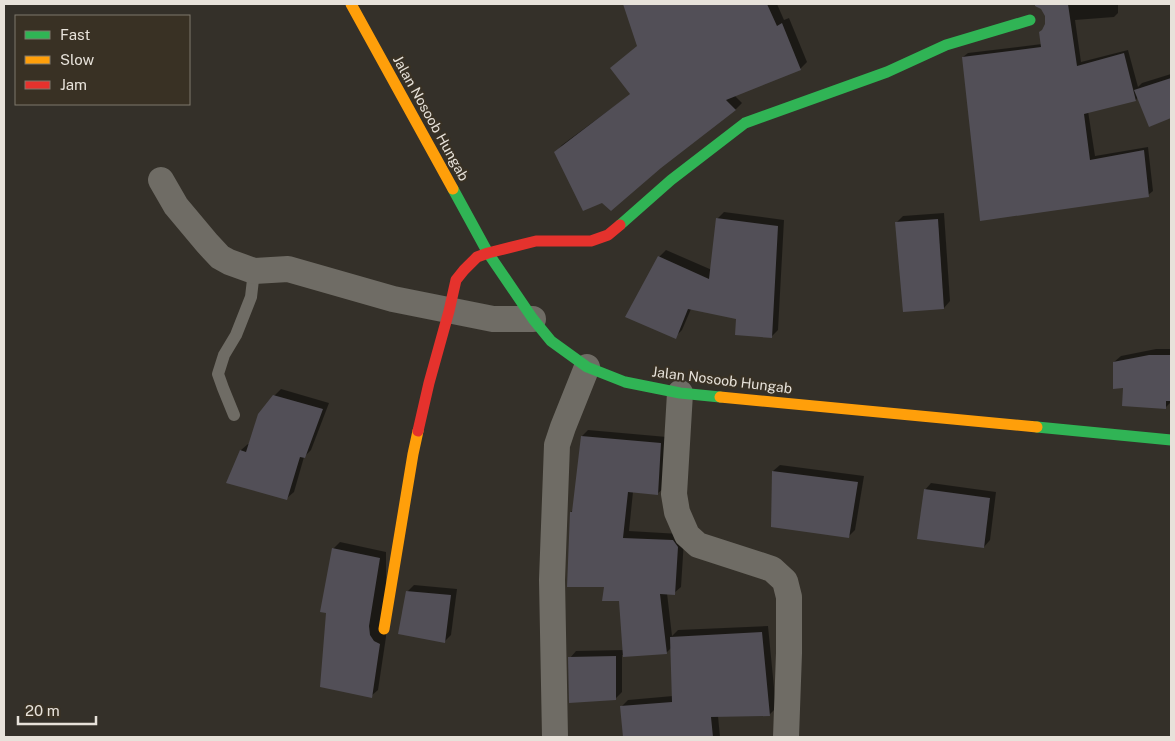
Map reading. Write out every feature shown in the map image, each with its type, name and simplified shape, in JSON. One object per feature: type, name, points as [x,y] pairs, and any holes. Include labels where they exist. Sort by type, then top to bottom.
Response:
[{"type":"main road","name":"Jalan Nosoob Hungab","points":[[351,4],[488,253],[533,319],[551,341],[588,367],[625,382],[680,393],[1171,440]]},
{"type":"main road","points":[[384,629],[413,454],[429,383],[456,280],[464,270],[478,257],[536,241],[591,241],[608,235],[671,180],[745,123],[887,72],[946,45],[1030,20]]},
{"type":"street","points":[[161,180],[176,206],[220,257],[229,262],[254,271],[288,269],[393,299],[449,311],[493,319],[533,319]]},
{"type":"street","points":[[555,737],[552,580],[557,445],[588,367]]},
{"type":"street","points":[[680,393],[674,494],[677,512],[687,535],[698,545],[772,569],[785,581],[789,597],[786,737]]},
{"type":"lane","points":[[234,415],[218,374],[224,355],[236,335],[251,297],[254,271]]},
{"type":"building","points":[[623,4],[767,4],[777,26],[782,23],[801,70],[726,100],[736,110],[661,168],[611,211],[602,203],[583,211],[554,152],[630,94],[610,68],[637,46]]},
{"type":"building","points":[[1035,4],[1068,4],[1077,66],[1124,53],[1136,101],[1084,114],[1090,160],[1144,150],[1149,197],[980,221],[962,57],[1041,47],[1039,32],[1045,24],[1045,16]]},
{"type":"building","points":[[1171,78],[1171,118],[1149,127],[1134,90]]},
{"type":"building","points":[[716,218],[778,226],[772,338],[735,335],[736,319],[688,309],[676,339],[625,317],[658,256],[709,279]]},
{"type":"building","points":[[938,219],[944,309],[903,312],[895,222]]},
{"type":"building","points":[[1149,355],[1171,355],[1171,401],[1166,401],[1166,409],[1122,406],[1123,388],[1113,389],[1113,362]]},
{"type":"building","points":[[273,395],[323,409],[305,458],[300,457],[287,500],[226,483],[240,450],[246,452],[258,414]]},
{"type":"building","points":[[581,436],[661,443],[658,495],[628,492],[623,538],[673,540],[678,547],[675,595],[660,594],[667,654],[623,657],[619,601],[602,601],[604,587],[567,587],[570,512],[572,512]]},
{"type":"building","points":[[772,471],[858,482],[849,538],[771,527]]},
{"type":"building","points":[[924,489],[990,498],[984,548],[917,539]]},
{"type":"building","points":[[332,548],[380,558],[369,626],[370,635],[374,641],[380,644],[372,698],[320,687],[326,613],[320,612]]},
{"type":"building","points":[[406,591],[451,595],[445,643],[398,634]]},
{"type":"building","points":[[762,632],[770,716],[711,717],[713,737],[623,737],[620,706],[672,702],[670,637]]},
{"type":"building","points":[[616,656],[616,700],[569,703],[568,657]]},
{"type":"traffic: fast","points":[[620,225],[671,180],[745,123],[887,72],[946,45],[1030,20]]},
{"type":"traffic: fast","points":[[453,189],[488,253],[533,319],[551,341],[587,367],[625,382],[680,393],[720,397]]},
{"type":"traffic: fast","points":[[1037,427],[1171,440]]},
{"type":"traffic: slow","points":[[351,4],[453,189]]},
{"type":"traffic: slow","points":[[720,397],[1037,427]]},
{"type":"traffic: slow","points":[[384,629],[418,431]]},
{"type":"traffic: jam","points":[[418,431],[456,280],[464,270],[477,257],[488,253],[536,241],[591,241],[608,235],[620,225]]}]
